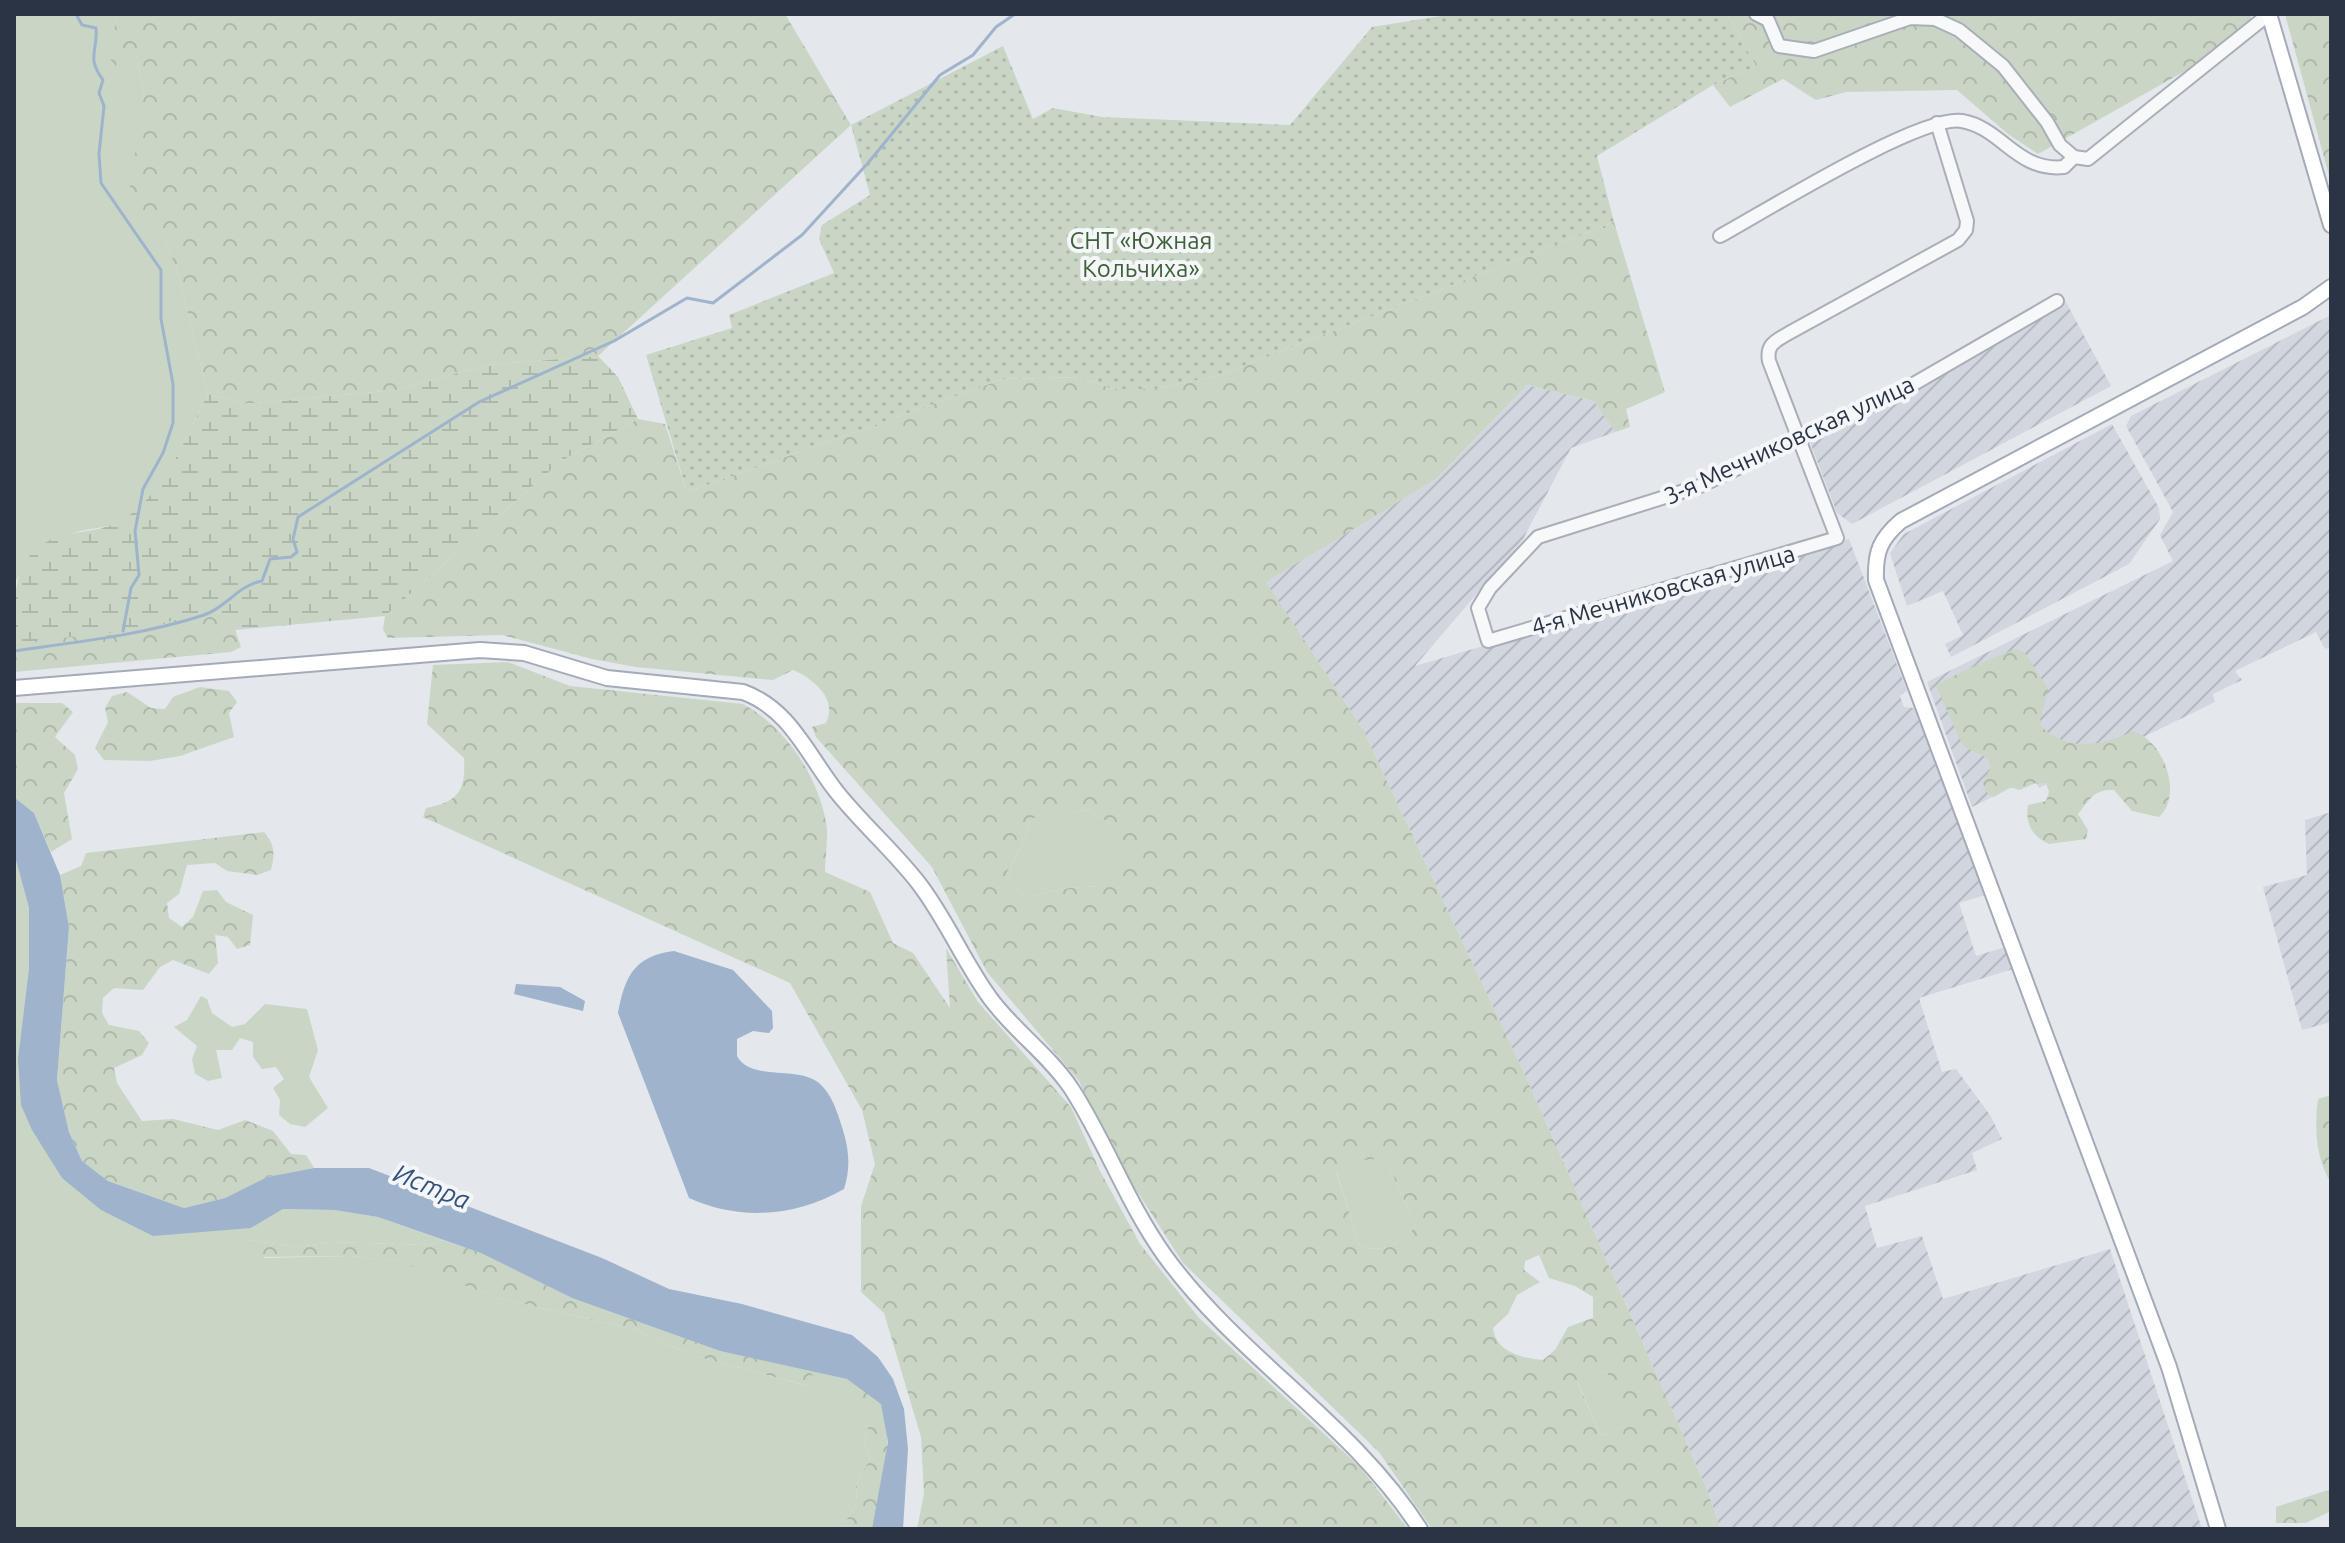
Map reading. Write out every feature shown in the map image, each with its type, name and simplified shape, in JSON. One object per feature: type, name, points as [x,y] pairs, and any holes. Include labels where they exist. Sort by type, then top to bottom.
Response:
[{"type":"main road","points":[[2269,14],[2331,225]]},
{"type":"main road","points":[[2218,1529],[2163,1352],[1876,580],[1875,554],[1884,536],[1901,521],[2303,307],[2331,287]]},
{"type":"main road","points":[[14,688],[480,650],[524,653],[607,678],[743,692],[759,698],[785,718],[835,790],[919,884],[950,927],[990,998],[1069,1085],[1091,1122],[1131,1206],[1165,1257],[1211,1313],[1365,1458],[1420,1529]]},
{"type":"street","points":[[1756,14],[1768,20],[1779,46],[1814,51],[1910,18],[1935,19],[1959,30],[2003,66],[2047,122],[2060,145],[2074,157],[2088,159],[2269,14]]},
{"type":"street","points":[[1720,236],[1910,133],[1937,123],[1962,121],[2043,169],[2064,167],[2074,157]]},
{"type":"street","points":[[1798,437],[1769,361],[1770,345],[1958,240],[1966,230],[1967,221],[1937,123]]},
{"type":"street","name":"3-я Мечниковская улица","points":[[1488,641],[1478,608],[1490,588],[1538,537],[1700,486],[1905,389],[2057,301]]},
{"type":"street","name":"4-я Мечниковская улица","points":[[1488,641],[1837,538],[1798,437]]},
{"type":"shaded area","points":[[2066,302],[2111,386],[1852,524],[1837,513],[1808,437],[1908,394]]},
{"type":"shaded area","points":[[2331,315],[2331,647],[2325,649],[2316,632],[2235,671],[2242,680],[2213,694],[2215,702],[2039,788],[2033,777],[1972,807],[1927,682],[2173,561],[2160,535],[2173,512],[2126,426],[2131,416]]},
{"type":"shaded area","points":[[1527,385],[1594,401],[1615,432],[1571,448],[1522,541],[1415,666],[1849,539],[1907,691],[1900,696],[1904,707],[1914,708],[1985,895],[1959,903],[1976,956],[2005,947],[2013,969],[1919,998],[1942,1072],[1956,1069],[1990,1115],[2002,1139],[1972,1153],[1977,1170],[1865,1206],[1877,1248],[1922,1236],[1943,1299],[2110,1249],[2202,1529],[1720,1529],[1708,1492],[1526,1077],[1363,730],[1265,581],[1436,479]]},
{"type":"shaded area","points":[[2112,424],[2159,508],[2160,519],[2129,564],[1951,657],[1945,644],[1963,635],[1943,591],[1907,606],[1890,553],[1904,534]]},
{"type":"shaded area","points":[[2331,812],[2331,1022],[2302,1030],[2263,887],[2307,875],[2305,820]]},
{"type":"green space","points":[[14,14],[116,14],[114,33],[136,49],[144,95],[142,125],[165,242],[176,267],[208,394],[175,461],[142,506],[121,522],[73,533],[55,541],[31,561],[14,585]]},
{"type":"green space","points":[[116,14],[785,14],[851,125],[598,356],[488,365],[397,390],[243,404],[208,394],[176,267],[165,242],[146,237],[128,201],[144,95],[136,50],[115,66],[105,51],[114,33]]},
{"type":"green space","name":"СНТ «Южная Кольчиха»","points":[[1453,14],[1727,14],[1756,66],[1713,85],[1597,156],[1614,222],[1217,376],[1154,389],[1113,389],[1080,377],[1003,379],[687,492],[646,355],[732,328],[729,315],[834,273],[819,239],[822,225],[870,195],[851,125],[1003,46],[1033,119],[1053,108],[1102,117],[1290,125],[1372,27]]},
{"type":"green space","points":[[1727,14],[2250,14],[2254,32],[2038,154],[2008,134],[1957,90],[1846,92],[1816,100],[1783,79],[1730,107],[1713,85],[1756,66]]},
{"type":"green space","points":[[2285,14],[2331,14],[2331,183]]},
{"type":"green space","points":[[1614,222],[1665,392],[1626,409],[1630,427],[1615,432],[1594,401],[1527,385],[1436,479],[1266,582],[1363,730],[1526,1077],[1708,1492],[1720,1529],[1432,1529],[1379,1452],[1183,1263],[1112,1152],[1079,1081],[987,972],[932,867],[816,737],[812,727],[826,723],[829,706],[822,691],[809,679],[793,670],[773,680],[636,667],[592,659],[502,635],[388,638],[383,630],[385,616],[561,461],[638,419],[665,424],[687,492],[1003,379],[1080,377],[1113,389],[1154,389],[1217,376]],"holes":[[[1088,810],[1113,825],[1123,853],[1098,871],[1097,886],[1068,888],[1033,896],[1023,894],[1007,872],[1031,818],[1061,818],[1069,812]],[[1377,1159],[1390,1169],[1416,1226],[1404,1238],[1384,1248],[1360,1247],[1336,1171],[1342,1162]],[[1539,1255],[1549,1278],[1575,1286],[1593,1297],[1593,1318],[1568,1327],[1555,1350],[1543,1360],[1526,1358],[1504,1348],[1493,1328],[1508,1314],[1517,1295],[1540,1282],[1524,1270],[1525,1261]],[[1606,1370],[1629,1424],[1601,1436],[1578,1383]]]},
{"type":"green space","points":[[598,356],[618,377],[638,419],[561,461],[385,616],[235,630],[230,614],[213,612],[126,631],[14,643],[16,588],[27,559],[53,539],[115,524],[142,505],[175,460],[208,394],[243,404],[397,390],[488,365]]},
{"type":"green space","points":[[213,612],[230,614],[241,647],[231,652],[14,672],[14,643]]},
{"type":"green space","points":[[2017,649],[2025,653],[2048,689],[2039,724],[2049,733],[2072,743],[2084,744],[2109,741],[2133,731],[2153,745],[2167,769],[2170,782],[2170,795],[2159,817],[2132,811],[2114,790],[2102,791],[2093,796],[2078,814],[2088,830],[2086,839],[2049,844],[2034,833],[2028,818],[2028,805],[2046,801],[2049,792],[2046,783],[2036,783],[2019,790],[2010,787],[1994,797],[1986,792],[1983,783],[1991,767],[1987,758],[1963,746],[1936,686],[1974,666]]},
{"type":"green space","points":[[508,662],[570,686],[743,704],[772,725],[797,754],[822,804],[827,828],[825,872],[870,892],[893,943],[913,953],[950,1008],[946,948],[978,1002],[1071,1107],[1100,1171],[1140,1244],[1199,1318],[1360,1467],[1408,1529],[917,1529],[924,1494],[921,1437],[884,1313],[861,1292],[861,1206],[875,1164],[862,1110],[790,983],[423,817],[426,808],[446,802],[458,793],[464,769],[464,758],[427,724],[433,665]]},
{"type":"green space","points":[[200,687],[229,691],[237,702],[229,713],[234,737],[180,756],[150,761],[104,760],[95,748],[108,722],[105,708],[112,696],[127,692],[151,708],[165,709],[173,697]]},
{"type":"green space","points":[[14,703],[62,703],[73,712],[55,737],[75,755],[78,769],[64,793],[72,839],[51,852],[34,813],[14,797]]},
{"type":"green space","points":[[1088,810],[1113,825],[1124,853],[1099,871],[1097,886],[1068,888],[1033,896],[1023,894],[1007,872],[1031,818],[1061,818],[1069,812]]},
{"type":"green space","points":[[264,832],[273,850],[271,870],[257,875],[227,871],[215,863],[187,865],[179,894],[167,903],[169,918],[182,927],[193,917],[203,891],[217,890],[226,902],[253,915],[250,945],[237,949],[228,937],[215,935],[218,963],[209,974],[173,960],[160,967],[143,990],[114,988],[103,998],[102,1013],[109,1025],[139,1031],[149,1043],[142,1055],[114,1068],[117,1083],[142,1121],[173,1119],[218,1130],[245,1120],[273,1131],[291,1154],[306,1155],[314,1168],[267,1177],[225,1198],[184,1208],[108,1181],[82,1161],[69,1132],[57,1080],[69,927],[60,875],[81,866],[86,853]]},
{"type":"green space","points":[[14,853],[29,908],[29,969],[62,1178],[251,1228],[283,1209],[334,1210],[378,1217],[443,1240],[428,1245],[331,1242],[298,1247],[249,1240],[265,1258],[350,1256],[400,1261],[501,1299],[636,1330],[691,1355],[808,1386],[816,1381],[810,1370],[847,1379],[863,1387],[854,1400],[868,1427],[864,1443],[871,1457],[856,1485],[857,1501],[842,1529],[14,1529]]},
{"type":"green space","points":[[201,996],[207,999],[212,1013],[232,1027],[245,1024],[265,1004],[307,1009],[318,1050],[309,1077],[328,1108],[305,1127],[290,1124],[279,1115],[280,1100],[273,1088],[284,1079],[276,1067],[262,1069],[253,1057],[253,1042],[240,1038],[232,1050],[216,1050],[222,1078],[208,1081],[195,1074],[192,1059],[197,1046],[174,1027],[187,1020]]},
{"type":"green space","points":[[2331,1095],[2331,1183],[2319,1154],[2316,1121],[2318,1099]]},
{"type":"green space","points":[[1377,1159],[1390,1169],[1416,1226],[1392,1246],[1369,1249],[1360,1247],[1336,1170],[1342,1161]]},
{"type":"green space","points":[[249,1240],[298,1247],[331,1242],[428,1245],[443,1240],[482,1253],[572,1298],[720,1351],[810,1370],[816,1381],[809,1386],[691,1355],[636,1330],[501,1299],[399,1261],[350,1256],[248,1257],[235,1247]]},
{"type":"green space","points":[[1606,1370],[1630,1424],[1601,1436],[1578,1382]]},
{"type":"green space","points":[[863,1387],[880,1402],[885,1416],[887,1448],[883,1485],[872,1529],[842,1529],[857,1501],[856,1485],[871,1457],[864,1443],[868,1427],[853,1400]]},
{"type":"green space","points":[[2331,1489],[2331,1511],[2306,1523],[2276,1523],[2276,1507]]},
{"type":"water","points":[[14,797],[34,813],[60,875],[69,927],[57,1080],[69,1132],[82,1161],[108,1181],[184,1208],[225,1198],[267,1177],[314,1168],[369,1168],[602,1258],[669,1289],[742,1304],[852,1335],[878,1357],[893,1379],[904,1409],[908,1449],[903,1529],[872,1529],[888,1442],[881,1404],[847,1379],[720,1351],[572,1298],[481,1253],[378,1217],[334,1210],[283,1209],[251,1228],[153,1236],[101,1210],[62,1178],[32,1130],[21,1105],[18,1059],[29,969],[29,908],[14,853]]},
{"type":"water","points":[[674,951],[733,970],[772,1011],[773,1028],[769,1033],[753,1031],[737,1039],[737,1056],[753,1069],[799,1075],[824,1087],[836,1109],[846,1143],[848,1166],[844,1189],[806,1205],[767,1213],[728,1210],[689,1198],[618,1013],[624,988],[634,970],[650,957]]},
{"type":"water","points":[[516,984],[560,987],[585,1001],[583,1011],[514,994]]},
{"type":"waterway","points":[[76,14],[82,25],[96,28],[94,60],[103,80],[99,93],[104,106],[99,154],[101,183],[161,270],[161,319],[173,384],[173,423],[163,453],[143,489],[135,531],[139,575],[131,588],[123,631]]},
{"type":"waterway","points":[[14,651],[134,633],[212,612],[246,587],[262,581],[270,559],[291,557],[297,552],[293,539],[298,517],[479,402],[614,341],[687,298],[713,303],[802,235],[868,163],[940,75],[973,55],[996,27],[1015,14]]},
{"type":"water label","name":"Истра","points":[[432,1186]]}]
